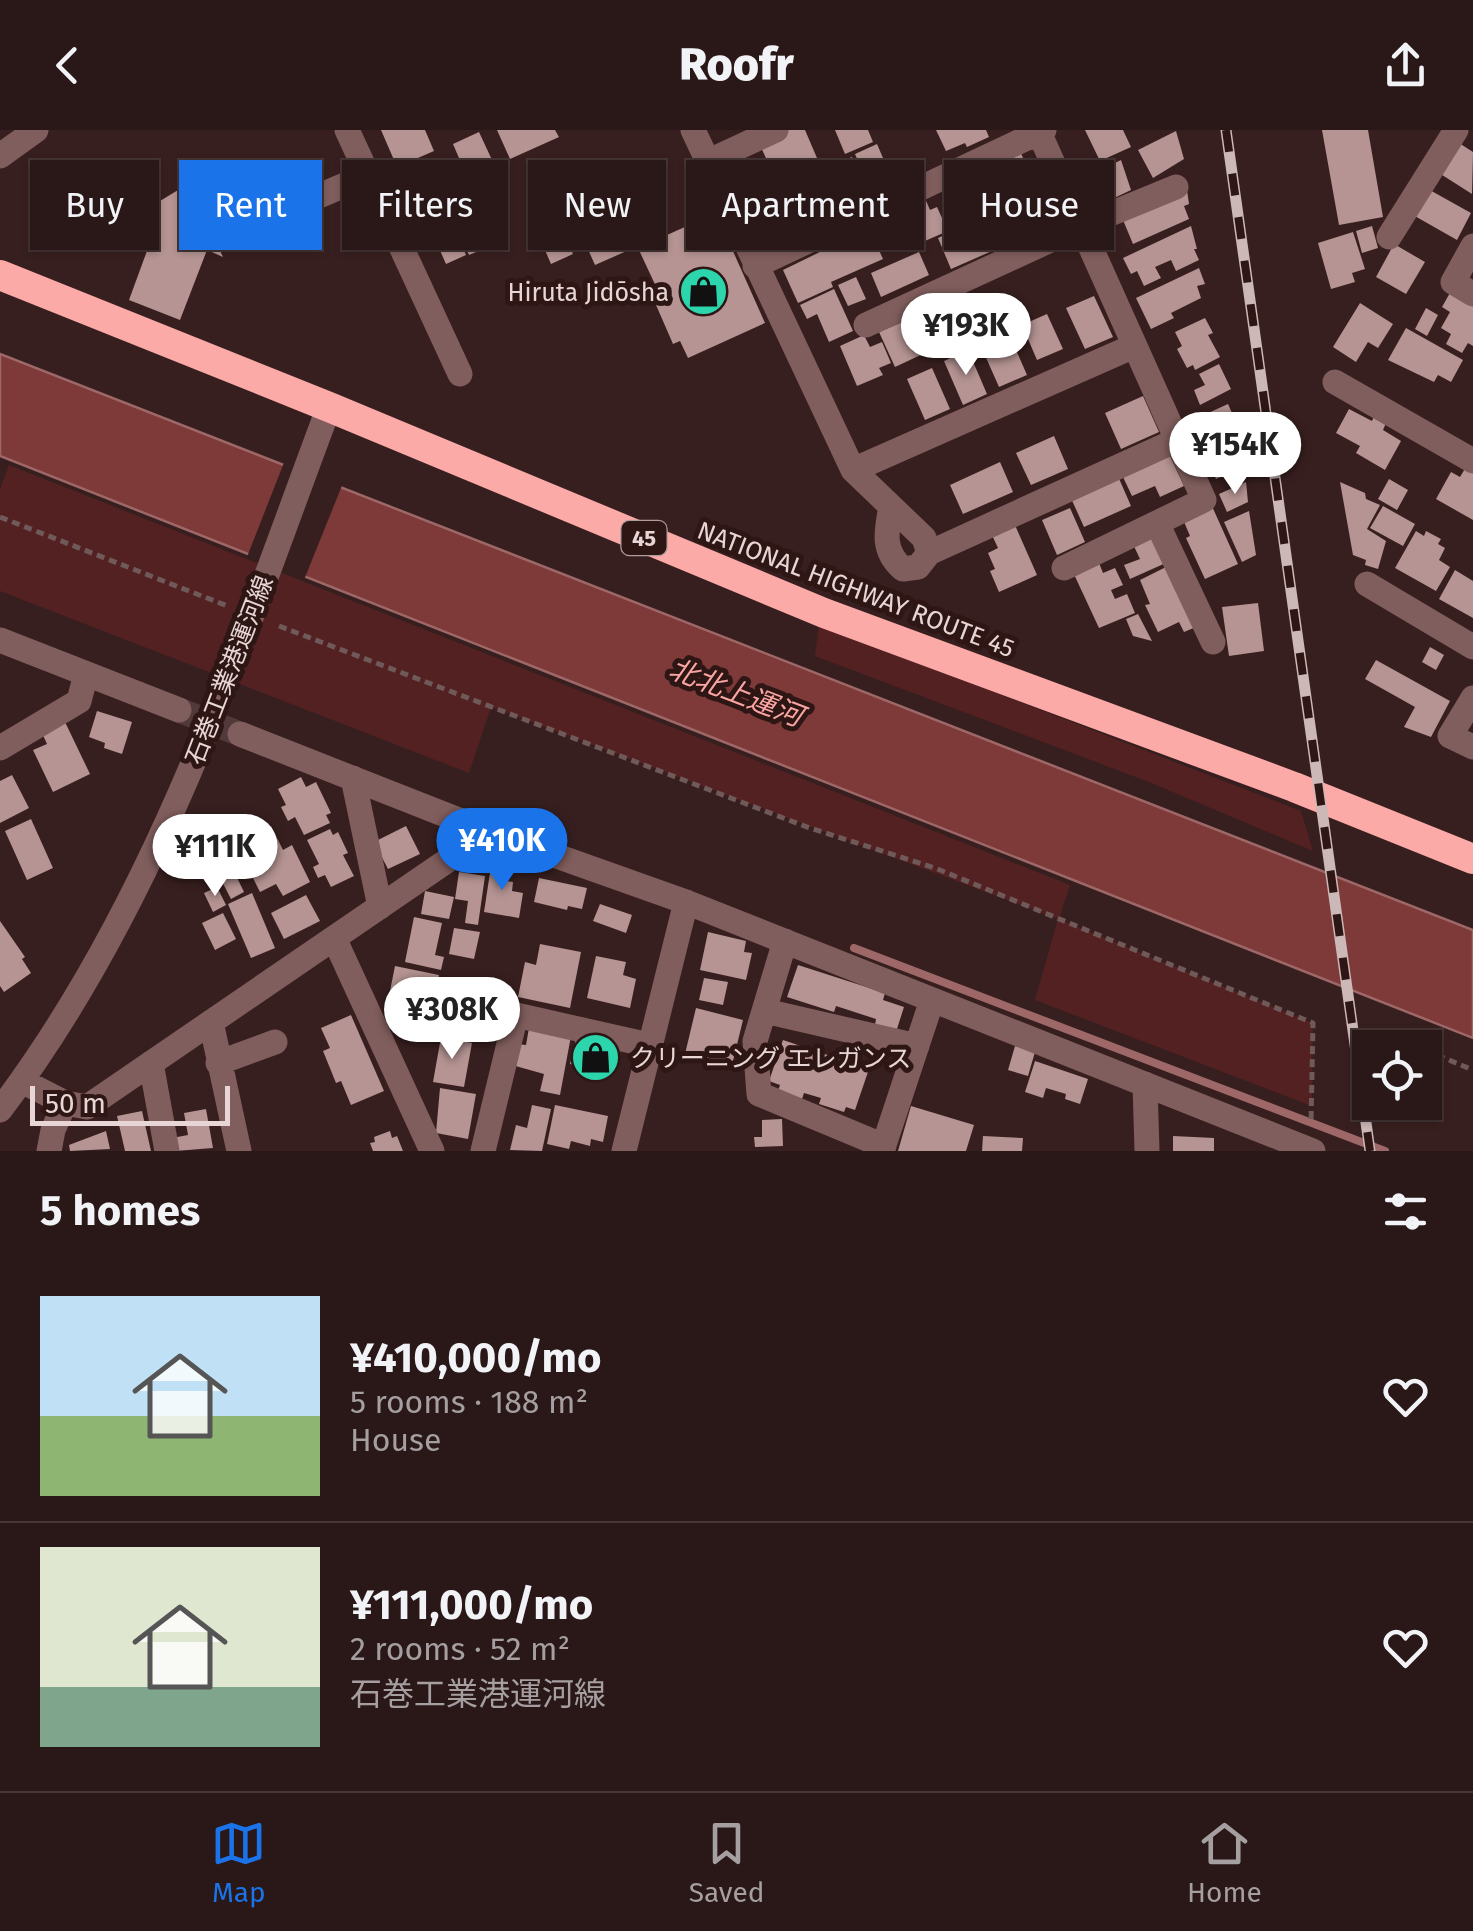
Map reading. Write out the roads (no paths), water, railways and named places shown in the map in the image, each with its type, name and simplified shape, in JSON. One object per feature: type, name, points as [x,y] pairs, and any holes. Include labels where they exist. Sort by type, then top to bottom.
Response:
[{"type":"highway","name":"NATIONAL HIGHWAY ROUTE 45","points":[[0,275],[824,613],[1294,786],[1473,859]]},
{"type":"street","points":[[0,156],[36,130]]},
{"type":"street","points":[[347,130],[361,160]]},
{"type":"street","points":[[693,130],[707,160]]},
{"type":"street","points":[[712,160],[776,130]]},
{"type":"street","points":[[1388,237],[1456,130]]},
{"type":"street","points":[[755,266],[1040,131],[1053,160]]},
{"type":"street","points":[[1114,212],[1176,186]]},
{"type":"street","points":[[1473,246],[1453,282],[1473,294]]},
{"type":"street","points":[[403,250],[460,374]]},
{"type":"street","points":[[748,250],[853,470],[924,538],[929,553]]},
{"type":"street","points":[[866,325],[1029,250]]},
{"type":"street","points":[[1064,568],[1204,500],[1092,250]]},
{"type":"street","points":[[853,470],[1134,346]]},
{"type":"street","points":[[1335,382],[1473,461]]},
{"type":"street","name":"石巻工業港運河線","points":[[0,1110],[22,1082],[122,921],[196,756],[329,407]]},
{"type":"street","points":[[890,507],[885,535],[891,559],[903,568],[918,567],[929,553],[1177,440]]},
{"type":"street","points":[[1156,522],[1212,642]]},
{"type":"street","points":[[1367,584],[1473,648]]},
{"type":"street","points":[[0,640],[179,710]]},
{"type":"street","points":[[0,748],[80,702],[86,674]]},
{"type":"street","points":[[1473,698],[1450,736],[1473,748]]},
{"type":"street","points":[[240,734],[489,832],[686,902],[1310,1147]]},
{"type":"street","points":[[353,778],[380,907]]},
{"type":"street","points":[[22,1082],[65,1103],[87,1107],[489,832]]},
{"type":"street","points":[[624,1151],[686,902]]},
{"type":"street","points":[[334,938],[432,1151]]},
{"type":"street","points":[[786,941],[755,1042],[759,1094],[883,1149],[932,1000]]},
{"type":"street","points":[[765,1011],[917,1046]]},
{"type":"street","points":[[483,1151],[516,1015],[650,1045]]},
{"type":"street","points":[[210,1022],[239,1151]]},
{"type":"street","points":[[218,1063],[275,1042]]},
{"type":"street","points":[[150,1063],[167,1151]]},
{"type":"street","points":[[1145,1084],[1147,1151]]},
{"type":"street","points":[[48,1151],[65,1103]]},
{"type":"water","name":"北北上運河","points":[[0,354],[1473,930],[1473,1038],[0,456]]},
{"type":"waterway","points":[[854,948],[1385,1151]]},
{"type":"tunnel","points":[[179,710],[240,734]]},
{"type":"railway","points":[[1226,130],[1370,1151]]},
{"type":"place","name":"Hiruta Jidōsha","points":[[704,292]]},
{"type":"place","name":"クリーニング エレガンス","points":[[595,1058]]}]
